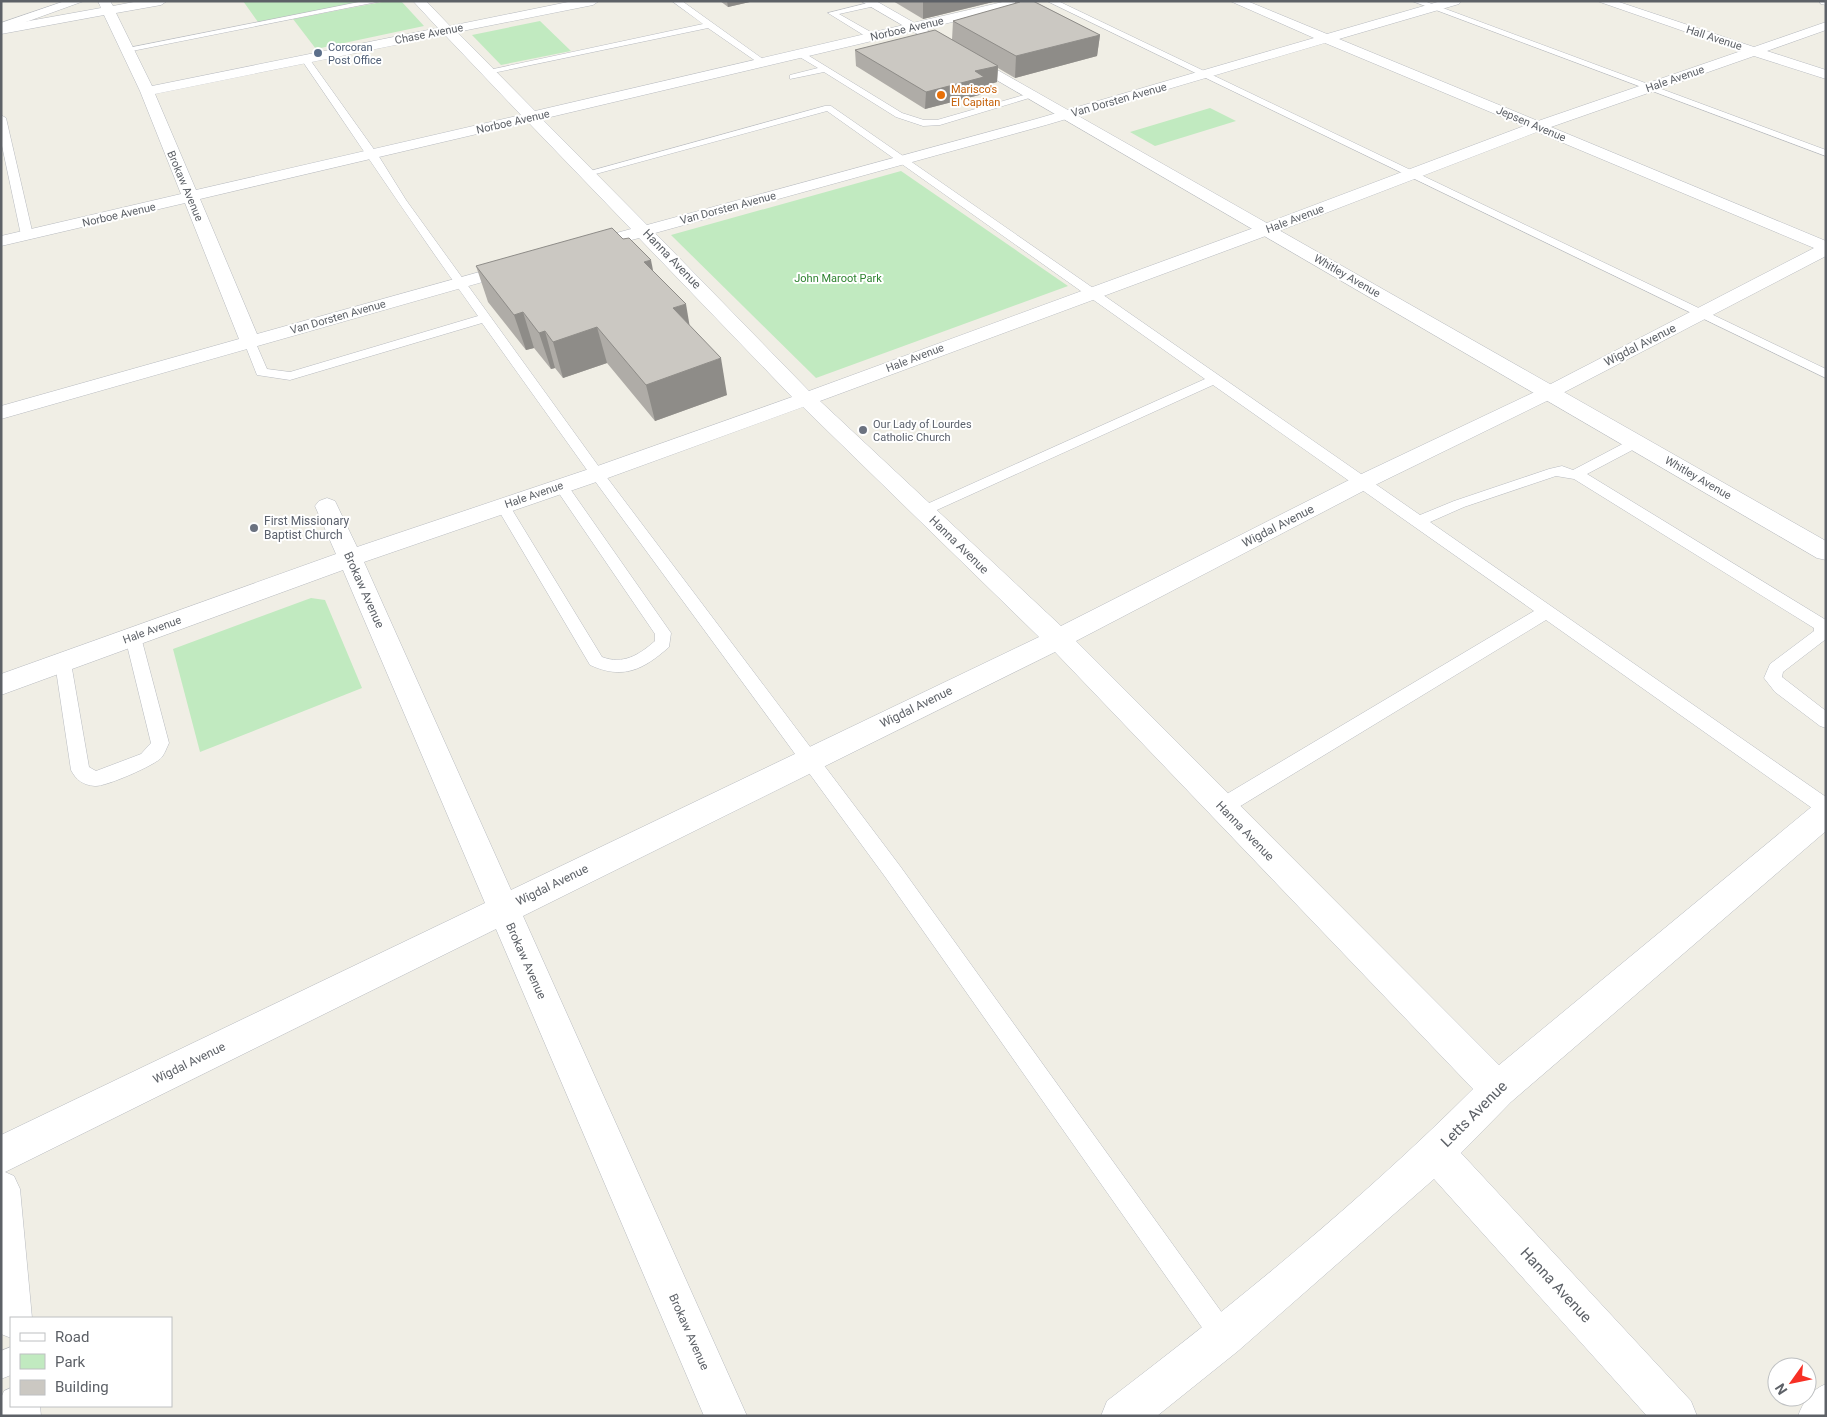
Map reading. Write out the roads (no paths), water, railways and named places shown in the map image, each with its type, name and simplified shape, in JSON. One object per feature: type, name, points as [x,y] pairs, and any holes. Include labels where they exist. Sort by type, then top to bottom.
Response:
[{"type":"street","points":[[1,28],[78,1]]},
{"type":"street","points":[[1,28],[107,6],[161,1]]},
{"type":"street","name":"Hanna Avenue","points":[[419,1],[806,399],[1058,639],[1498,1089]]},
{"type":"street","name":"Chase Avenue","points":[[147,91],[593,1]]},
{"type":"street","name":"Norboe Avenue","points":[[1,241],[191,198],[763,62],[913,28],[1004,11],[1024,1]]},
{"type":"street","name":"Jepsen Avenue","points":[[1236,1],[1826,248]]},
{"type":"street","name":"Van Dorsten Avenue","points":[[571,251],[1065,116],[1455,1]]},
{"type":"street","name":"Hall Avenue","points":[[1603,1],[1826,75]]},
{"type":"street","name":"Whitley Avenue","points":[[869,3],[1826,552]]},
{"type":"street","name":"Brokaw Avenue","points":[[107,6],[147,91],[250,342]]},
{"type":"street","name":"Hale Avenue","points":[[1,685],[350,558],[597,474],[806,399],[1092,292],[1265,230],[1536,127],[1826,26]]},
{"type":"street","name":"Wigdal Avenue","points":[[1,1155],[1058,639],[1361,483],[1550,392],[1826,248]]},
{"type":"street","name":"Van Dorsten Avenue","points":[[1,413],[534,261]]},
{"type":"street","name":"Brokaw Avenue","points":[[327,506],[726,1416]]},
{"type":"street","name":"Letts Avenue","points":[[1122,1416],[1224,1337],[1436,1153],[1498,1089],[1826,812]]},
{"type":"street","name":"Hanna Avenue","points":[[1436,1153],[1676,1416]]},
{"type":"street","points":[[1,1190],[12,1317]]},
{"type":"lane","points":[[127,49],[378,1]]},
{"type":"lane","points":[[676,1],[763,62]]},
{"type":"lane","points":[[1051,1],[1409,175],[1826,374]]},
{"type":"lane","points":[[1416,1],[1826,153]]},
{"type":"lane","points":[[869,3],[832,13],[873,38]]},
{"type":"lane","points":[[488,71],[709,25]]},
{"type":"lane","points":[[935,41],[953,36]]},
{"type":"lane","points":[[801,54],[899,115],[923,123],[937,123],[1031,96]]},
{"type":"lane","points":[[305,60],[485,318],[597,474],[893,872],[1224,1337]]},
{"type":"lane","points":[[793,78],[825,70]]},
{"type":"lane","points":[[588,173],[828,108],[1826,807]]},
{"type":"lane","points":[[1,118],[27,236]]},
{"type":"lane","name":"Brokaw Avenue","points":[[250,342],[262,372],[290,376],[485,318]]},
{"type":"lane","points":[[923,511],[1215,379]]},
{"type":"lane","points":[[1574,475],[1637,442]]},
{"type":"lane","points":[[1417,522],[1459,504],[1554,472],[1562,471],[1574,475],[1822,625],[1822,633],[1776,669],[1773,678],[1781,687],[1826,721]]},
{"type":"lane","points":[[503,506],[596,661],[609,668],[624,667],[640,661],[663,643],[663,633],[561,486]]},
{"type":"lane","points":[[1222,807],[1546,612]]},
{"type":"lane","points":[[63,663],[80,770],[86,777],[97,780],[147,759],[156,752],[160,743],[133,637]]},
{"type":"lane","points":[[1810,1416],[1826,1397]]},
{"type":"place","name":"Corcoran Post Office","points":[[318,53]]},
{"type":"place","name":"Marisco's El Capitan","points":[[941,95]]},
{"type":"place","name":"Our Lady of Lourdes Catholic Church","points":[[863,430]]},
{"type":"place","name":"First Missionary Baptist Church","points":[[254,528]]},
{"type":"park label","name":"John Maroot Park","points":[[838,278]]}]
